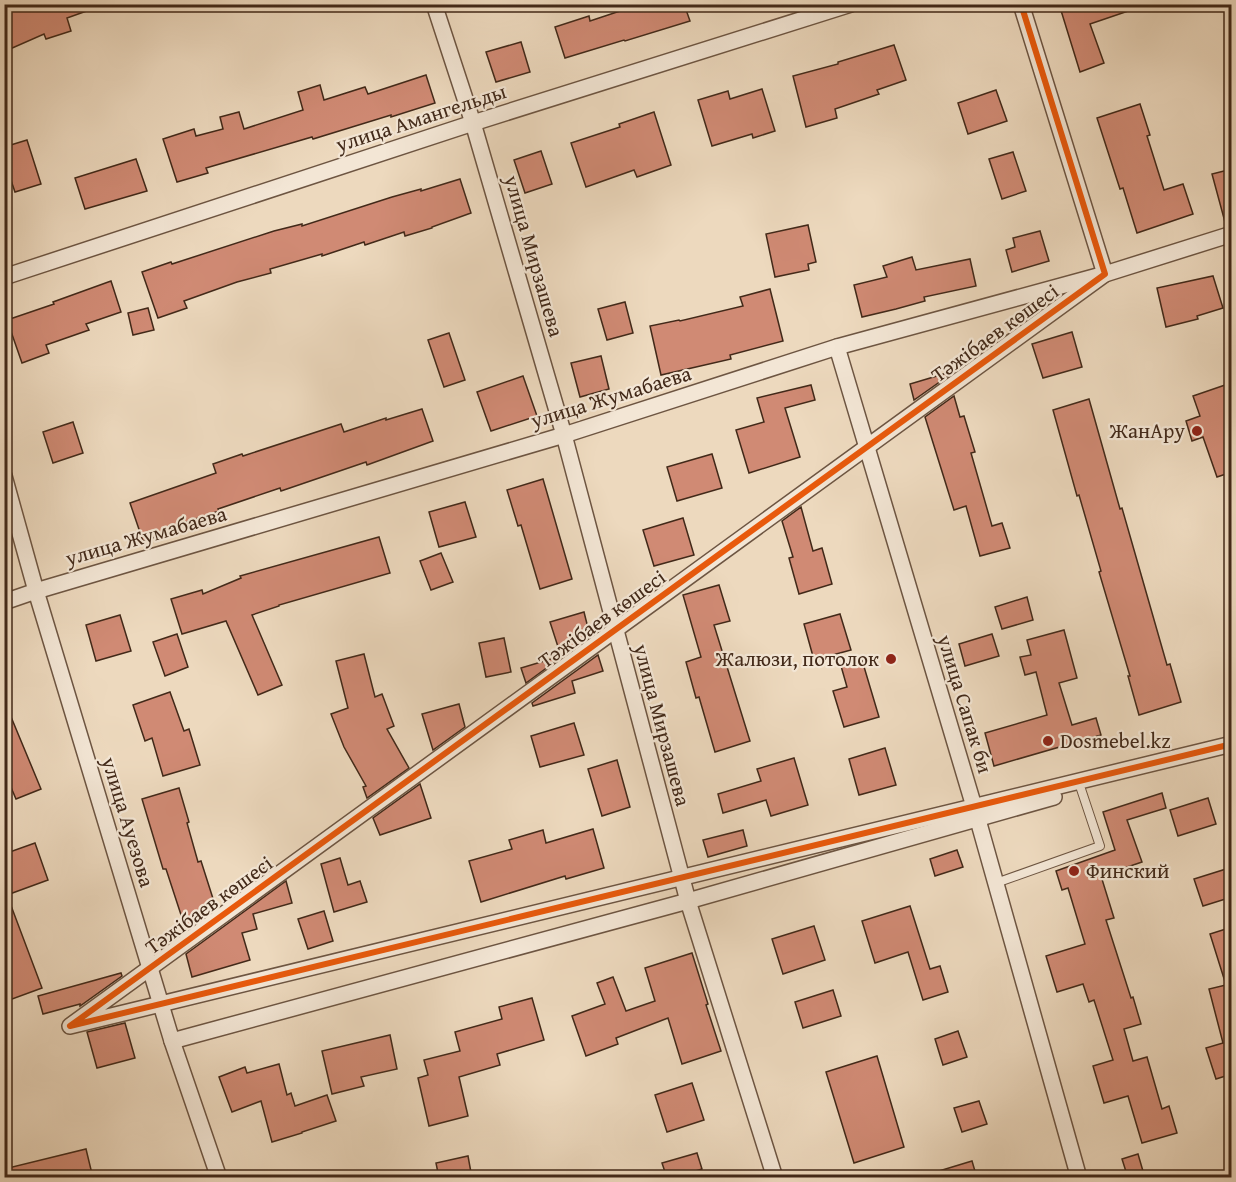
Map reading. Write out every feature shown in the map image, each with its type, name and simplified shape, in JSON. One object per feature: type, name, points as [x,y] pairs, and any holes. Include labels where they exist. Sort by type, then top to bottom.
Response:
[{"type":"street","name":"улица Мирзашева","points":[[434,4],[473,123],[564,435],[688,901],[775,1178]]},
{"type":"street","name":"улица Амангельды","points":[[4,277],[473,123],[851,4]]},
{"type":"street","points":[[1021,4],[1105,274]]},
{"type":"street","name":"улица Жумабаева","points":[[4,602],[564,435],[837,347],[1105,274],[1232,234]]},
{"type":"street","name":"Тәжібаев көшесі","points":[[1105,274],[70,1026],[1232,745]]},
{"type":"street","name":"улица Сапак би","points":[[837,347],[978,820],[1079,1178]]},
{"type":"street","name":"улица Ауезова","points":[[4,477],[36,591],[172,1041],[219,1178]]},
{"type":"street","points":[[172,1041],[688,901],[978,820],[1232,745]]},
{"type":"lane","points":[[996,883],[1100,846],[1082,789]]},
{"type":"building","points":[[17,4],[98,4],[98,7],[67,18],[71,31],[46,39],[44,34],[10,49],[4,37],[4,10]]},
{"type":"building","points":[[641,4],[684,4],[690,21],[565,58],[555,27],[589,16],[590,21]]},
{"type":"building","points":[[1059,4],[1139,4],[1140,7],[1090,24],[1104,63],[1080,72]]},
{"type":"building","points":[[521,42],[530,72],[496,82],[486,52]]},
{"type":"building","points":[[894,45],[906,80],[877,90],[879,94],[835,109],[837,118],[806,127],[793,76]]},
{"type":"building","points":[[426,75],[435,103],[206,168],[208,173],[177,182],[163,139],[194,129],[196,136],[223,129],[220,117],[239,112],[244,129],[303,110],[298,92],[320,85],[324,100],[365,87],[368,94]]},
{"type":"building","points":[[762,89],[775,131],[753,138],[752,134],[712,146],[698,100],[728,91],[730,99]]},
{"type":"building","points":[[996,90],[1007,121],[968,134],[958,103]]},
{"type":"building","points":[[1140,104],[1150,135],[1147,136],[1164,190],[1183,184],[1193,214],[1137,233],[1097,118]]},
{"type":"building","points":[[654,112],[671,165],[637,177],[634,170],[586,187],[571,143],[620,127],[619,124]]},
{"type":"building","points":[[27,140],[41,184],[15,192],[4,160],[4,147]]},
{"type":"building","points":[[541,151],[552,184],[525,193],[514,160]]},
{"type":"building","points":[[1013,152],[1026,191],[1002,199],[989,159]]},
{"type":"building","points":[[136,159],[147,191],[85,209],[75,178]]},
{"type":"building","points":[[1232,169],[1232,225],[1226,226],[1212,174]]},
{"type":"building","points":[[460,179],[471,213],[405,236],[404,232],[365,245],[364,242],[322,256],[322,254],[270,269],[271,273],[237,282],[184,301],[187,308],[158,318],[142,272],[274,231],[302,224],[302,226],[392,197]]},
{"type":"building","points":[[808,225],[816,262],[808,264],[809,270],[775,277],[766,234]]},
{"type":"building","points":[[1040,231],[1049,261],[1012,272],[1006,250],[1015,247],[1013,238]]},
{"type":"building","points":[[912,257],[916,270],[970,259],[976,286],[924,297],[925,301],[862,317],[854,285],[887,277],[883,266]]},
{"type":"building","points":[[1213,276],[1223,308],[1197,316],[1198,319],[1166,327],[1157,288]]},
{"type":"building","points":[[111,281],[121,312],[86,324],[89,330],[46,345],[49,353],[22,363],[7,320]]},
{"type":"building","points":[[770,289],[783,341],[730,355],[731,359],[661,375],[650,326],[743,306],[740,297]]},
{"type":"building","points":[[625,302],[633,333],[607,340],[598,309]]},
{"type":"building","points":[[148,308],[154,330],[133,335],[128,313]]},
{"type":"building","points":[[1072,332],[1082,367],[1043,378],[1032,344]]},
{"type":"building","points":[[449,333],[465,380],[444,387],[428,340]]},
{"type":"building","points":[[601,356],[609,389],[580,397],[571,363]]},
{"type":"building","points":[[947,373],[948,376],[914,400],[910,384]]},
{"type":"building","points":[[523,376],[537,416],[491,431],[477,392]]},
{"type":"building","points":[[1228,384],[1232,394],[1232,472],[1217,477],[1203,437],[1192,441],[1186,421],[1200,416],[1193,396]]},
{"type":"building","points":[[811,385],[815,400],[785,408],[800,457],[749,473],[736,430],[764,422],[757,398]]},
{"type":"building","points":[[954,396],[960,417],[964,416],[975,452],[971,453],[992,526],[1002,523],[1010,548],[980,556],[966,506],[954,510],[925,417]]},
{"type":"building","points":[[1089,399],[1167,665],[1170,664],[1181,702],[1139,715],[1128,676],[1130,676],[1099,572],[1101,571],[1053,410]]},
{"type":"building","points":[[422,409],[433,441],[367,465],[366,462],[281,491],[280,488],[218,509],[219,511],[169,528],[171,532],[143,541],[130,503],[216,473],[213,464],[242,454],[243,456],[341,424],[344,432]]},
{"type":"building","points":[[73,422],[83,453],[53,463],[43,432]]},
{"type":"building","points":[[712,454],[722,488],[677,501],[667,467]]},
{"type":"building","points":[[543,479],[572,579],[540,589],[521,525],[518,526],[507,490]]},
{"type":"building","points":[[465,502],[476,537],[439,547],[429,512]]},
{"type":"building","points":[[801,507],[813,551],[822,548],[832,584],[799,594],[789,558],[793,557],[782,521]]},
{"type":"building","points":[[683,518],[694,555],[654,566],[643,530]]},
{"type":"building","points":[[379,537],[390,573],[252,615],[282,685],[258,695],[226,621],[182,634],[171,599],[202,590],[203,594],[241,578],[240,576]]},
{"type":"building","points":[[441,553],[453,582],[431,590],[420,561]]},
{"type":"building","points":[[719,585],[730,621],[714,625],[750,741],[715,752],[686,662],[701,657],[683,595]]},
{"type":"building","points":[[1027,597],[1033,620],[1002,629],[995,607]]},
{"type":"building","points":[[584,612],[590,636],[526,683],[521,668],[561,656],[550,622]]},
{"type":"building","points":[[840,614],[851,650],[814,660],[804,624]]},
{"type":"building","points":[[120,615],[131,651],[96,661],[86,625]]},
{"type":"building","points":[[1064,630],[1077,678],[1059,683],[1072,725],[1096,718],[1101,735],[994,766],[985,733],[1047,715],[1036,672],[1025,675],[1020,657],[1031,655],[1027,640]]},
{"type":"building","points":[[177,634],[188,667],[165,676],[153,642]]},
{"type":"building","points":[[992,634],[999,656],[965,666],[959,644]]},
{"type":"building","points":[[504,638],[511,672],[486,677],[479,643]]},
{"type":"building","points":[[364,654],[375,697],[382,694],[394,726],[387,729],[409,768],[367,798],[363,787],[366,786],[344,747],[331,714],[348,708],[336,661]]},
{"type":"building","points":[[598,655],[603,671],[572,681],[575,693],[533,706],[532,703]]},
{"type":"building","points":[[862,660],[879,717],[844,727],[833,691],[847,687],[841,666]]},
{"type":"building","points":[[170,692],[184,731],[189,729],[200,765],[163,776],[152,738],[145,741],[133,705]]},
{"type":"building","points":[[4,700],[41,789],[16,799],[4,771]]},
{"type":"building","points":[[459,704],[465,727],[433,750],[422,714]]},
{"type":"building","points":[[574,723],[584,755],[540,767],[531,736]]},
{"type":"building","points":[[885,748],[896,785],[859,795],[849,759]]},
{"type":"building","points":[[794,758],[808,805],[771,816],[766,800],[723,813],[718,794],[761,781],[757,769]]},
{"type":"building","points":[[617,760],[630,807],[602,816],[588,769]]},
{"type":"building","points":[[420,784],[431,818],[380,835],[373,818]]},
{"type":"building","points":[[179,788],[198,862],[201,861],[216,908],[186,930],[166,869],[163,869],[142,799]]},
{"type":"building","points":[[1162,793],[1166,808],[1127,820],[1142,862],[1101,876],[1114,918],[1106,920],[1141,1024],[1124,1029],[1133,1061],[1147,1057],[1162,1109],[1169,1106],[1177,1133],[1142,1143],[1128,1096],[1104,1103],[1093,1066],[1113,1060],[1094,1000],[1089,1002],[1083,984],[1057,992],[1046,956],[1085,944],[1068,888],[1062,890],[1056,871],[1115,850],[1103,812]]},
{"type":"building","points":[[1208,798],[1216,824],[1178,836],[1170,810]]},
{"type":"building","points":[[593,829],[604,868],[566,879],[565,876],[481,902],[469,861],[512,849],[509,840],[543,830],[546,843]]},
{"type":"building","points":[[743,830],[747,846],[708,857],[703,840]]},
{"type":"building","points":[[35,843],[48,880],[7,895],[42,988],[4,1002],[4,854]]},
{"type":"building","points":[[957,850],[963,867],[935,876],[930,859]]},
{"type":"building","points":[[340,858],[348,885],[360,881],[367,902],[334,912],[321,864]]},
{"type":"building","points":[[275,865],[250,883],[247,873]]},
{"type":"building","points":[[1226,869],[1232,886],[1232,897],[1203,906],[1194,879]]},
{"type":"building","points":[[286,881],[292,903],[253,914],[257,929],[242,933],[250,960],[192,977],[186,954]]},
{"type":"building","points":[[910,906],[930,969],[940,966],[948,992],[923,1000],[908,952],[875,963],[862,921]]},
{"type":"building","points":[[324,911],[333,941],[308,949],[298,919]]},
{"type":"building","points":[[814,926],[825,960],[783,974],[772,939]]},
{"type":"building","points":[[1232,927],[1232,1074],[1216,1079],[1206,1048],[1223,1043],[1209,989],[1226,985],[1210,934]]},
{"type":"building","points":[[692,953],[721,1051],[682,1064],[668,1018],[616,1038],[618,1044],[586,1056],[572,1016],[605,1004],[597,983],[613,977],[626,1011],[655,1001],[645,968]]},
{"type":"building","points":[[121,973],[122,976],[80,1006],[80,1004],[43,1014],[38,996]]},
{"type":"building","points":[[833,990],[841,1016],[803,1028],[795,1002]]},
{"type":"building","points":[[532,998],[544,1040],[497,1054],[500,1065],[459,1077],[468,1116],[429,1126],[418,1078],[428,1075],[424,1060],[460,1051],[455,1032],[502,1019],[499,1007]]},
{"type":"building","points":[[125,1023],[135,1058],[97,1068],[87,1032]]},
{"type":"building","points":[[958,1031],[967,1057],[943,1065],[935,1039]]},
{"type":"building","points":[[390,1035],[397,1069],[361,1077],[364,1086],[332,1094],[322,1051]]},
{"type":"building","points":[[877,1056],[904,1147],[854,1163],[826,1072]]},
{"type":"building","points":[[279,1064],[287,1095],[291,1093],[295,1106],[327,1095],[336,1121],[272,1142],[261,1101],[232,1112],[219,1077],[245,1067],[247,1073]]},
{"type":"building","points":[[692,1083],[704,1120],[667,1132],[655,1095]]},
{"type":"building","points":[[979,1101],[987,1124],[962,1132],[954,1108]]},
{"type":"building","points":[[86,1149],[93,1178],[4,1178],[4,1169]]},
{"type":"building","points":[[697,1153],[702,1169],[667,1178],[662,1163]]},
{"type":"building","points":[[1138,1154],[1145,1178],[1128,1178],[1122,1159]]},
{"type":"building","points":[[468,1156],[472,1178],[439,1178],[436,1163]]},
{"type":"building","points":[[972,1161],[977,1178],[930,1178],[929,1174]]},
{"type":"cycle path","points":[[1021,4],[1105,274],[70,1026],[1232,744]]},
{"type":"place","name":"ЖанАру","points":[[1197,431]]},
{"type":"place","name":"Жалюзи, потолок","points":[[891,659]]},
{"type":"place","name":"Dosmebel.kz","points":[[1048,741]]},
{"type":"place","name":"Финский","points":[[1074,871]]}]
